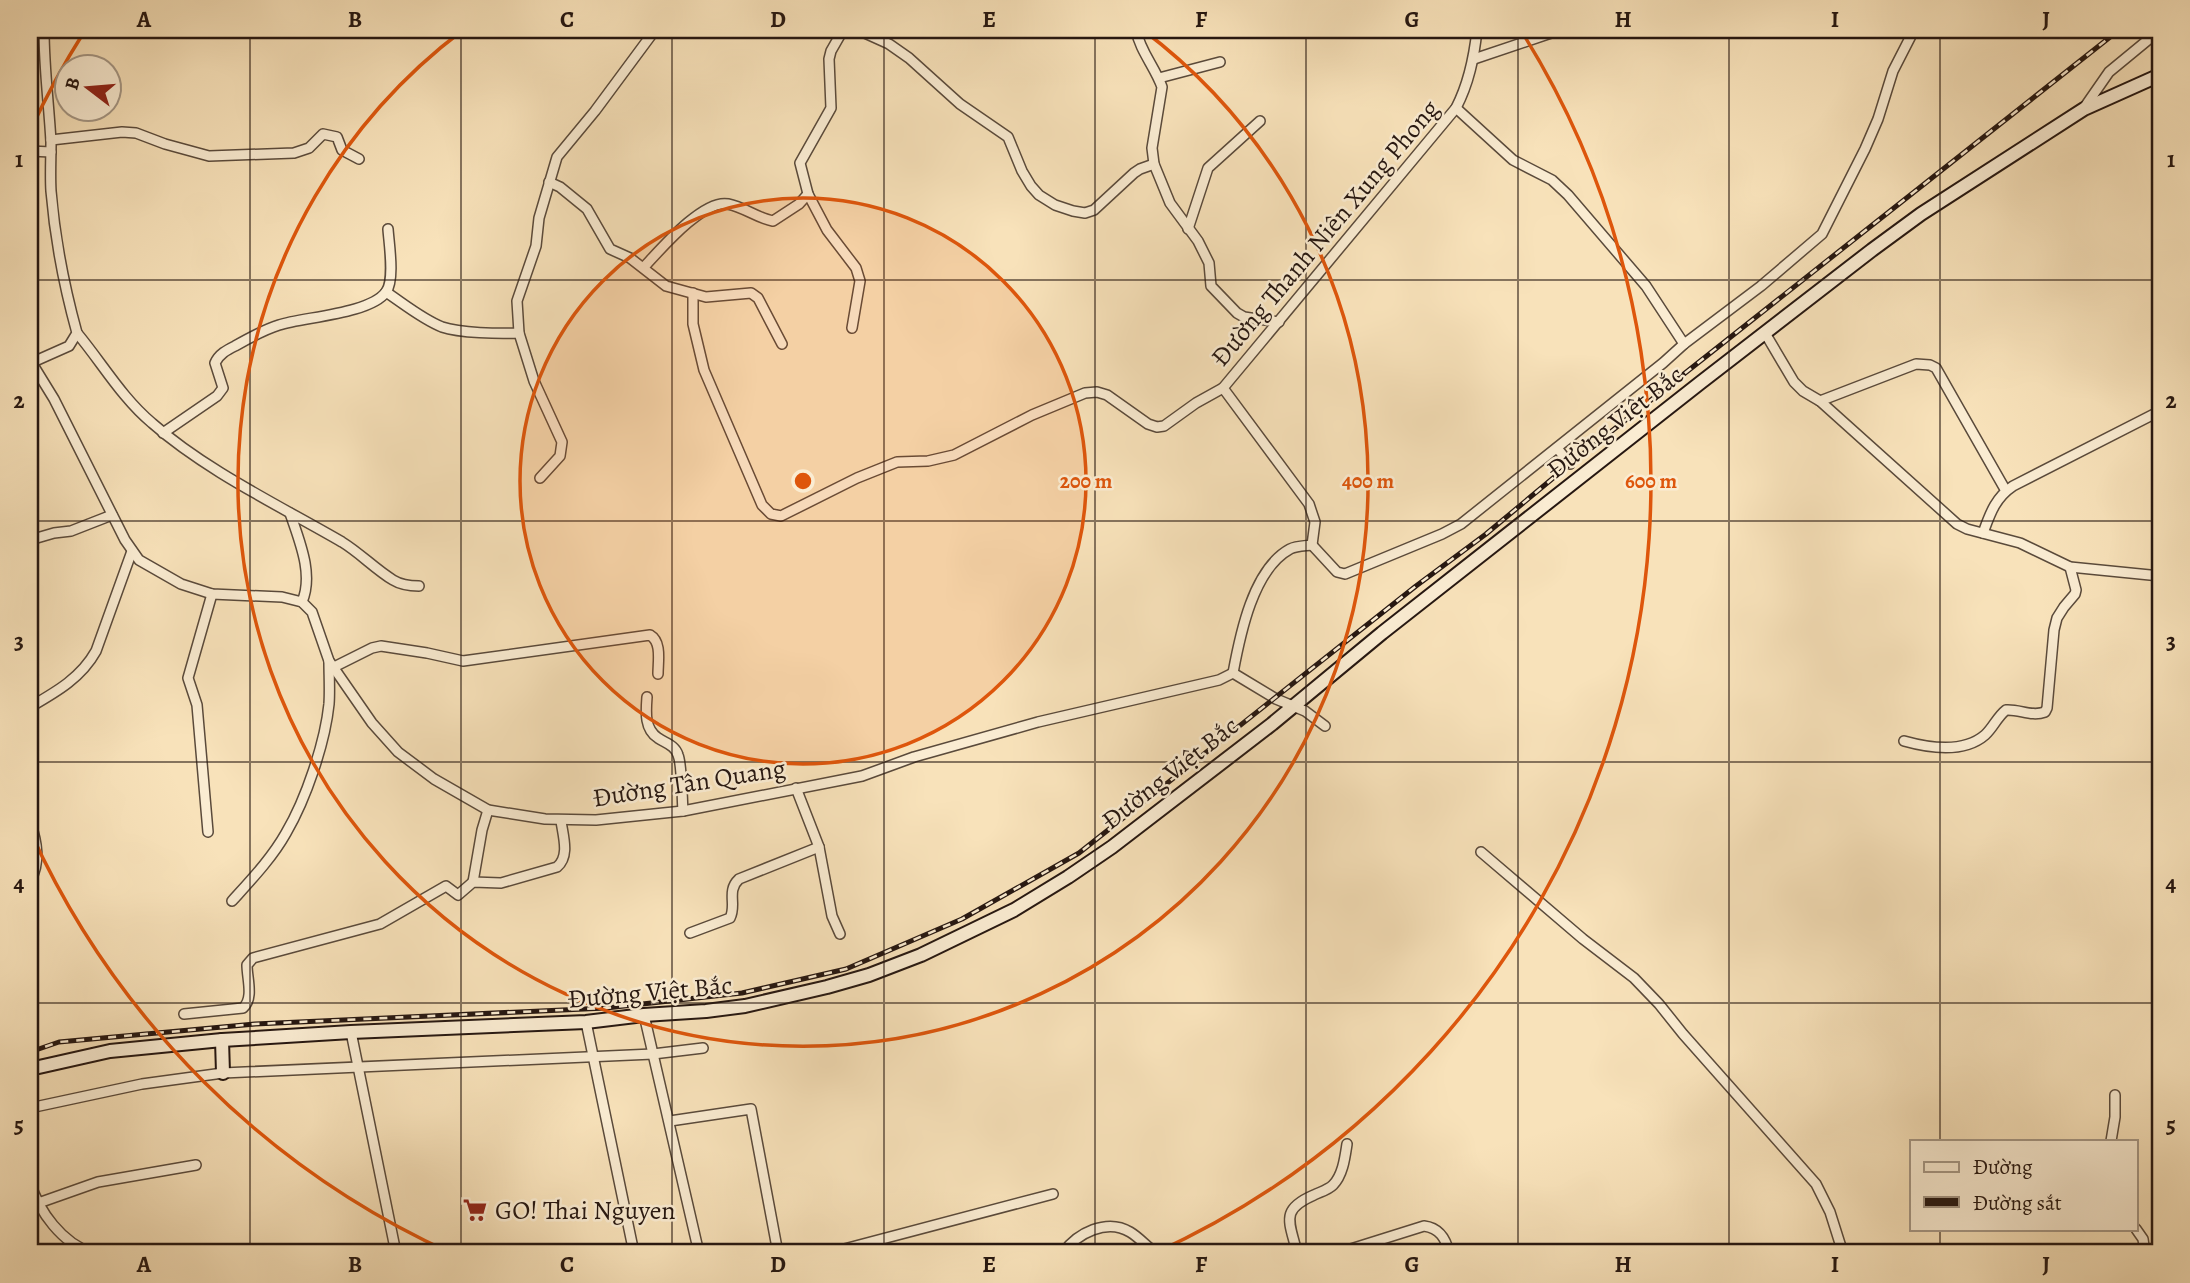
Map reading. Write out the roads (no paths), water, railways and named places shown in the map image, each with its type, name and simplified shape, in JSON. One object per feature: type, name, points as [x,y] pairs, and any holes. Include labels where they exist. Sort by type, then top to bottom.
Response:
[{"type":"main road","name":"Đường Việt Bắc","points":[[30,1069],[110,1051],[222,1040],[586,1022],[745,1006],[869,975],[964,935],[1014,910],[1112,847],[1765,333],[1921,214],[2084,108],[2160,75]]},
{"type":"main road","points":[[222,1040],[223,1073]]},
{"type":"street","points":[[44,30],[51,140],[51,189],[63,284],[77,333],[132,406],[163,433],[290,513],[346,544],[395,581],[406,586],[419,586]]},
{"type":"street","points":[[540,478],[560,456],[562,442],[534,381],[519,333],[517,302],[536,246],[539,218],[549,182],[561,151],[595,111],[655,30]]},
{"type":"street","points":[[843,30],[829,60],[831,108],[800,163],[808,194],[827,230],[856,268],[860,281],[852,328]]},
{"type":"street","points":[[858,30],[889,44],[909,58],[960,104],[1008,137],[1031,186],[1055,205],[1085,213],[1094,210],[1134,173],[1154,164]]},
{"type":"street","points":[[1136,30],[1140,46],[1162,87],[1152,148],[1154,164],[1170,203],[1198,241],[1209,263],[1211,286],[1244,317],[1279,322]]},
{"type":"street","name":"Đường Thanh Niên Xung Phong","points":[[1312,545],[1315,523],[1309,503],[1223,388],[1456,108],[1466,89],[1474,59],[1477,30]]},
{"type":"street","points":[[1474,59],[1560,30]]},
{"type":"street","points":[[1325,726],[1305,711],[1276,699],[1233,673],[1238,642],[1253,596],[1264,574],[1293,547],[1312,545],[1337,572],[1345,574],[1461,524],[1761,286],[1822,234],[1865,149],[1878,120],[1893,71],[1914,30]]},
{"type":"street","points":[[2084,108],[2109,72],[2160,30]]},
{"type":"street","points":[[1159,78],[1220,62]]},
{"type":"street","points":[[1456,108],[1513,160],[1552,180],[1568,195],[1646,286],[1685,344]]},
{"type":"street","points":[[1188,229],[1208,168],[1260,121]]},
{"type":"street","points":[[51,140],[136,133],[209,156],[294,153],[309,148],[323,134],[337,137],[342,150],[359,159]]},
{"type":"street","points":[[30,151],[51,152]]},
{"type":"street","points":[[549,182],[560,187],[587,209],[610,249],[644,267],[666,286],[712,298],[751,293],[758,298],[782,344]]},
{"type":"street","points":[[644,267],[680,229],[715,204],[739,206],[773,221],[799,204],[808,194]]},
{"type":"street","points":[[163,433],[217,396],[223,388],[215,363],[226,351],[281,324],[348,311],[379,298],[386,292],[390,279],[387,229]]},
{"type":"street","points":[[386,292],[445,328],[501,334],[519,333]]},
{"type":"street","points":[[693,293],[693,324],[704,370],[762,505],[771,514],[781,516],[857,478],[897,462],[928,461],[954,455],[1032,415],[1085,393],[1107,395],[1148,424],[1157,427],[1164,426],[1223,388]]},
{"type":"street","points":[[77,333],[69,346],[33,367],[139,560],[181,584],[212,594],[282,597],[302,602],[307,581],[304,559],[290,513]]},
{"type":"street","points":[[1765,333],[1797,386],[1820,401],[1957,524],[2020,543],[2070,567],[2160,576]]},
{"type":"street","points":[[1820,401],[1916,364],[1930,365],[1936,368],[2006,491]]},
{"type":"street","points":[[1983,533],[1992,509],[2006,491],[2160,411]]},
{"type":"street","points":[[1557,448],[1570,464]]},
{"type":"street","points":[[30,540],[47,534],[71,531],[112,515]]},
{"type":"street","points":[[30,707],[74,679],[89,664],[132,551]]},
{"type":"street","points":[[1904,741],[1926,747],[1956,747],[1980,739],[2006,710],[2032,715],[2045,712],[2057,618],[2076,590],[2070,567]]},
{"type":"street","points":[[208,832],[197,705],[188,678],[212,594]]},
{"type":"street","name":"Đường Tân Quang","points":[[302,602],[312,612],[332,664],[372,723],[398,752],[434,779],[488,810],[561,821],[683,811],[869,774],[905,759],[1038,722],[1219,680],[1233,673]]},
{"type":"street","points":[[232,901],[285,834],[303,799],[325,726],[332,664],[381,646],[463,661],[650,635],[658,643],[658,674]]},
{"type":"street","points":[[647,697],[646,716],[649,729],[656,737],[669,743],[678,755],[683,811]]},
{"type":"street","points":[[796,788],[819,847],[832,916],[840,934]]},
{"type":"street","points":[[184,1014],[246,1006],[249,998],[247,965],[253,958],[374,926],[446,886],[458,895],[473,882],[488,810]]},
{"type":"street","points":[[30,821],[38,846],[30,881]]},
{"type":"street","points":[[473,882],[501,883],[557,867],[564,862],[565,854],[561,821]]},
{"type":"street","points":[[690,933],[730,918],[733,910],[732,891],[739,879],[819,847]]},
{"type":"street","points":[[1481,852],[1583,939],[1634,978],[1659,1004],[1816,1184],[1830,1212],[1843,1253]]},
{"type":"street","points":[[644,1015],[699,1253]]},
{"type":"street","points":[[586,1022],[634,1253]]},
{"type":"street","points":[[351,1032],[396,1253]]},
{"type":"street","points":[[30,1108],[142,1084],[223,1073],[653,1054],[703,1048]]},
{"type":"street","points":[[2111,1140],[2115,1095]]},
{"type":"street","points":[[670,1121],[751,1109],[778,1253]]},
{"type":"street","points":[[1297,1253],[1289,1220],[1291,1211],[1298,1202],[1334,1185],[1343,1165],[1347,1144]]},
{"type":"street","points":[[34,1203],[98,1182],[196,1165]]},
{"type":"street","points":[[30,1182],[34,1203],[70,1243],[92,1253]]},
{"type":"street","points":[[829,1253],[1054,1194]]},
{"type":"street","points":[[1338,1253],[1424,1226],[1437,1231],[1443,1237],[1449,1253]]},
{"type":"street","points":[[1063,1253],[1080,1236],[1107,1227],[1130,1232],[1156,1253]]},
{"type":"street","points":[[2137,1230],[2143,1239],[2145,1253]]},
{"type":"railway","points":[[30,1052],[59,1042],[255,1024],[606,1008],[742,993],[846,969],[962,919],[1079,853],[1416,586],[1486,534],[1570,464],[2119,30]]},
{"type":"place","name":"GO! Thai Nguyen","points":[[475,1210]]}]
